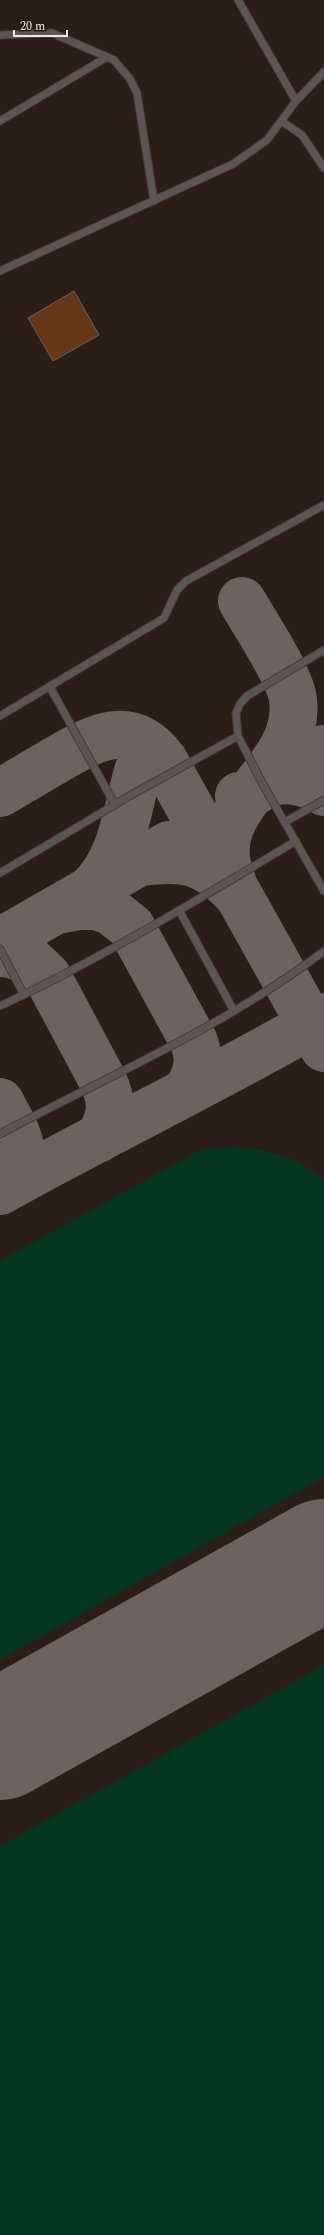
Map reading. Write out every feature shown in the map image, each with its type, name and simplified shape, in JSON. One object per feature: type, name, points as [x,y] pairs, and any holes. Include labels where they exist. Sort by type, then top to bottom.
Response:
[{"type":"lane","points":[[238,0],[296,101]]},
{"type":"lane","points":[[0,35],[52,33],[114,60],[130,79],[137,93],[154,201]]},
{"type":"lane","points":[[0,122],[107,57]]},
{"type":"lane","points":[[0,271],[233,164],[267,140],[296,101],[324,72]]},
{"type":"lane","points":[[281,121],[302,135],[324,168]]},
{"type":"lane","points":[[0,716],[164,618],[177,590],[186,581],[324,505]]},
{"type":"lane","points":[[324,650],[247,696],[240,704],[236,713],[238,736],[324,891]]},
{"type":"lane","points":[[50,686],[115,805]]},
{"type":"lane","points":[[0,873],[115,805],[238,736]]},
{"type":"lane","points":[[285,822],[324,800]]},
{"type":"lane","points":[[0,1006],[50,982],[179,910],[296,841]]},
{"type":"lane","points":[[179,910],[234,1011]]},
{"type":"lane","points":[[0,949],[24,995]]},
{"type":"lane","points":[[0,1134],[191,1037],[286,979],[324,951]]},
{"type":"green space","points":[[233,1147],[282,1155],[303,1165],[324,1180],[324,1477],[0,1660],[0,1261],[202,1149]]},
{"type":"green space","points":[[324,1665],[324,2235],[0,2235],[0,1846]]},
{"type":"building","points":[[74,291],[99,335],[53,361],[28,318]]},
{"type":"taxiway","points":[[232,880],[226,854],[229,830],[239,809],[283,748],[292,726],[293,700],[286,678],[242,601]]},
{"type":"taxiway","points":[[0,793],[70,752],[98,739],[112,735],[125,735],[139,739],[151,747],[164,761],[239,896]]},
{"type":"taxiway","points":[[324,749],[322,765],[324,777]]},
{"type":"taxiway","points":[[89,891],[109,866],[116,851],[122,835],[138,771]]},
{"type":"taxiway","points":[[239,796],[247,795],[267,784],[281,780],[304,783],[324,792]]},
{"type":"taxiway","points":[[0,942],[169,845]]},
{"type":"taxiway","points":[[141,862],[171,860],[195,864],[206,868],[217,875],[239,896],[324,1048]]},
{"type":"taxiway","points":[[58,910],[79,906],[96,906],[111,911],[131,927],[194,1042],[198,1061],[194,1078],[188,1090]]},
{"type":"taxiway","points":[[0,953],[11,954],[31,961],[47,976],[103,1081],[109,1097],[110,1111],[106,1125],[98,1139]]},
{"type":"taxiway","points":[[0,1191],[244,1062],[324,1017]]},
{"type":"taxiway","points":[[0,1102],[12,1124],[19,1142],[20,1161],[11,1185]]},
{"type":"runway","points":[[0,1740],[324,1559]]}]
